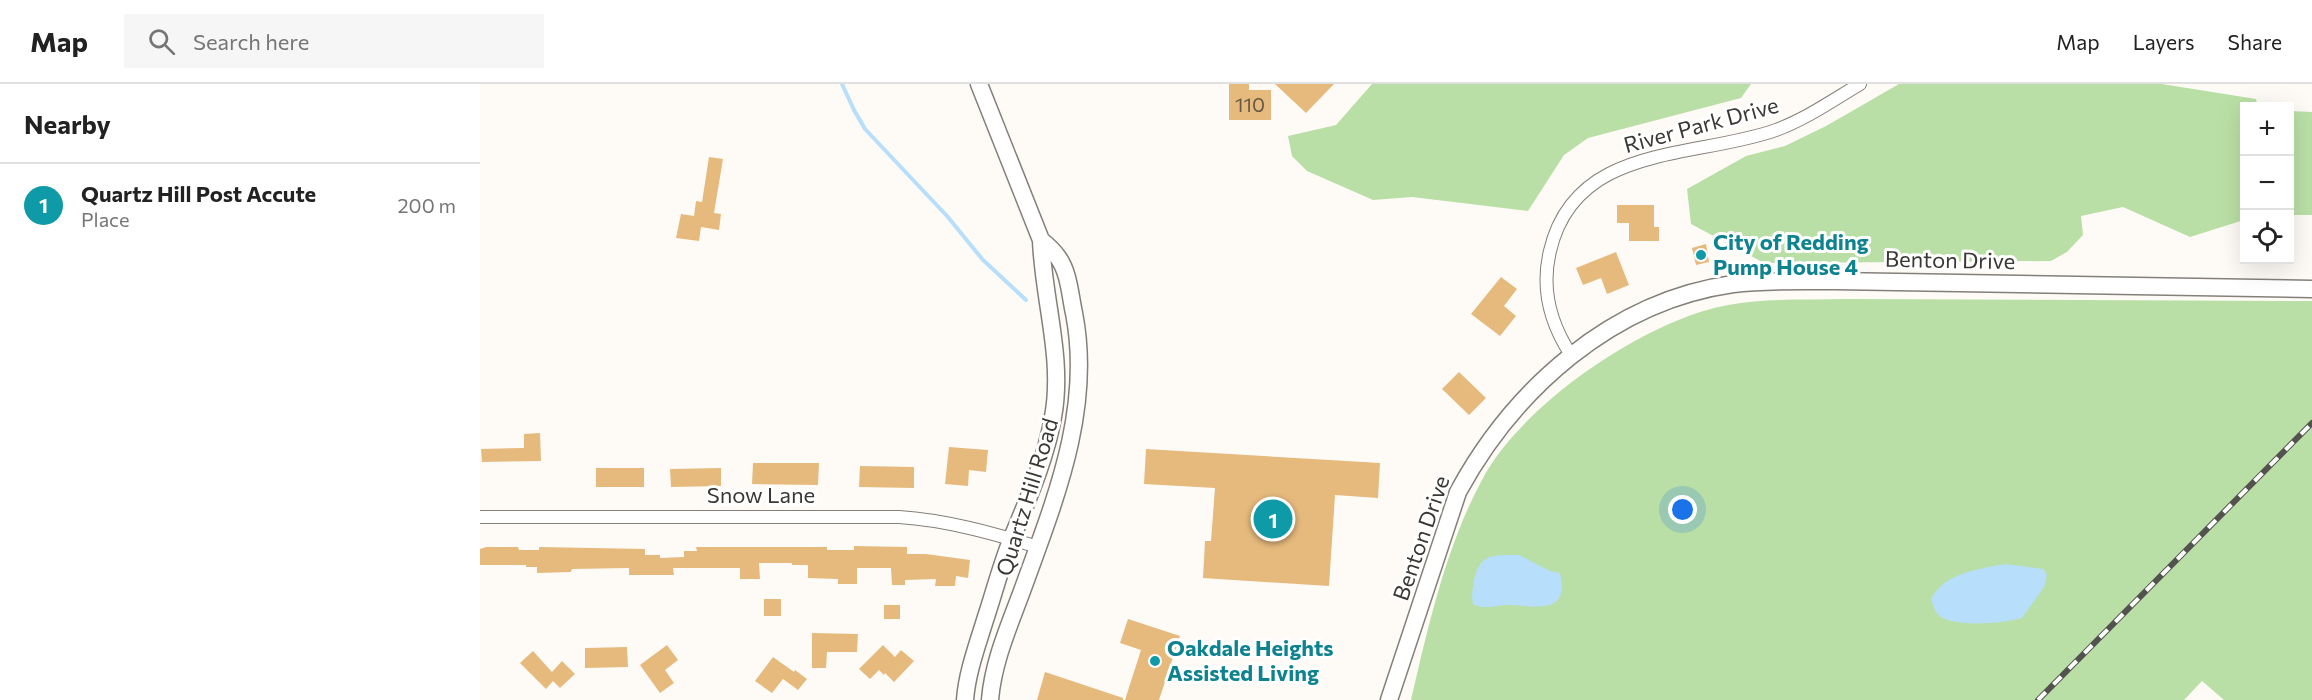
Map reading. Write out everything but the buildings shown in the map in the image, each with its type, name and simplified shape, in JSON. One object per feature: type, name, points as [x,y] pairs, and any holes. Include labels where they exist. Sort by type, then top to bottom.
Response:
[{"type":"street","name":"Quartz Hill Road","points":[[965,700],[974,653],[1048,441],[1054,415],[1054,349],[1041,240],[979,84]]},
{"type":"street","name":"River Park Drive","points":[[1571,355],[1557,329],[1549,307],[1548,260],[1559,225],[1569,209],[1588,188],[1609,173],[1641,160],[1728,143],[1777,130],[1803,118],[1860,84]]},
{"type":"street","name":"Quartz Hill Road","points":[[990,700],[996,667],[1038,547],[1071,440],[1079,384],[1077,332],[1065,272],[1057,256],[1041,240]]},
{"type":"street","name":"Benton Drive","points":[[1389,700],[1458,492],[1472,466],[1517,405],[1571,355],[1633,316],[1710,288],[1758,282],[2312,289]]},
{"type":"street","name":"Snow Lane","points":[[480,516],[899,517],[939,521],[1038,547]]},
{"type":"green space","points":[[1372,84],[1751,84],[1741,98],[1588,138],[1564,155],[1528,211],[1412,197],[1373,200],[1307,171],[1292,156],[1288,136],[1336,125]]},
{"type":"green space","points":[[1899,84],[2162,84],[2256,99],[2257,102],[2240,102],[2240,221],[2190,237],[2123,207],[2081,216],[2083,235],[2067,252],[2051,261],[1764,263],[1691,224],[1687,189],[1746,156],[1785,146],[1826,126]]},
{"type":"green space","points":[[2294,111],[2312,112],[2312,215],[2294,215]]},
{"type":"green space","points":[[1846,299],[2312,301],[2312,700],[2224,700],[2202,681],[2184,700],[1411,700],[1439,587],[1469,505],[1500,452],[1525,423],[1588,370],[1660,328],[1695,314],[1728,305],[1757,301]]},
{"type":"water","points":[[1519,555],[1550,571],[1560,573],[1562,587],[1560,597],[1548,606],[1485,607],[1473,604],[1474,580],[1480,564],[1490,557]]},
{"type":"water","points":[[2005,564],[2043,569],[2047,575],[2044,587],[2022,618],[1993,623],[1957,622],[1947,620],[1934,609],[1931,599],[1944,583],[1963,574]]},
{"type":"waterway","points":[[842,84],[865,129],[947,216],[983,260],[1026,300]]},
{"type":"railway","points":[[2038,700],[2312,423]]},
{"type":"place","name":"City of Redding Pump House 4","points":[[1701,255]]},
{"type":"place","name":"Quartz Hill Post Accute","points":[[1273,519]]},
{"type":"place","name":"Oakdale Heights Assisted Living","points":[[1155,661]]}]
